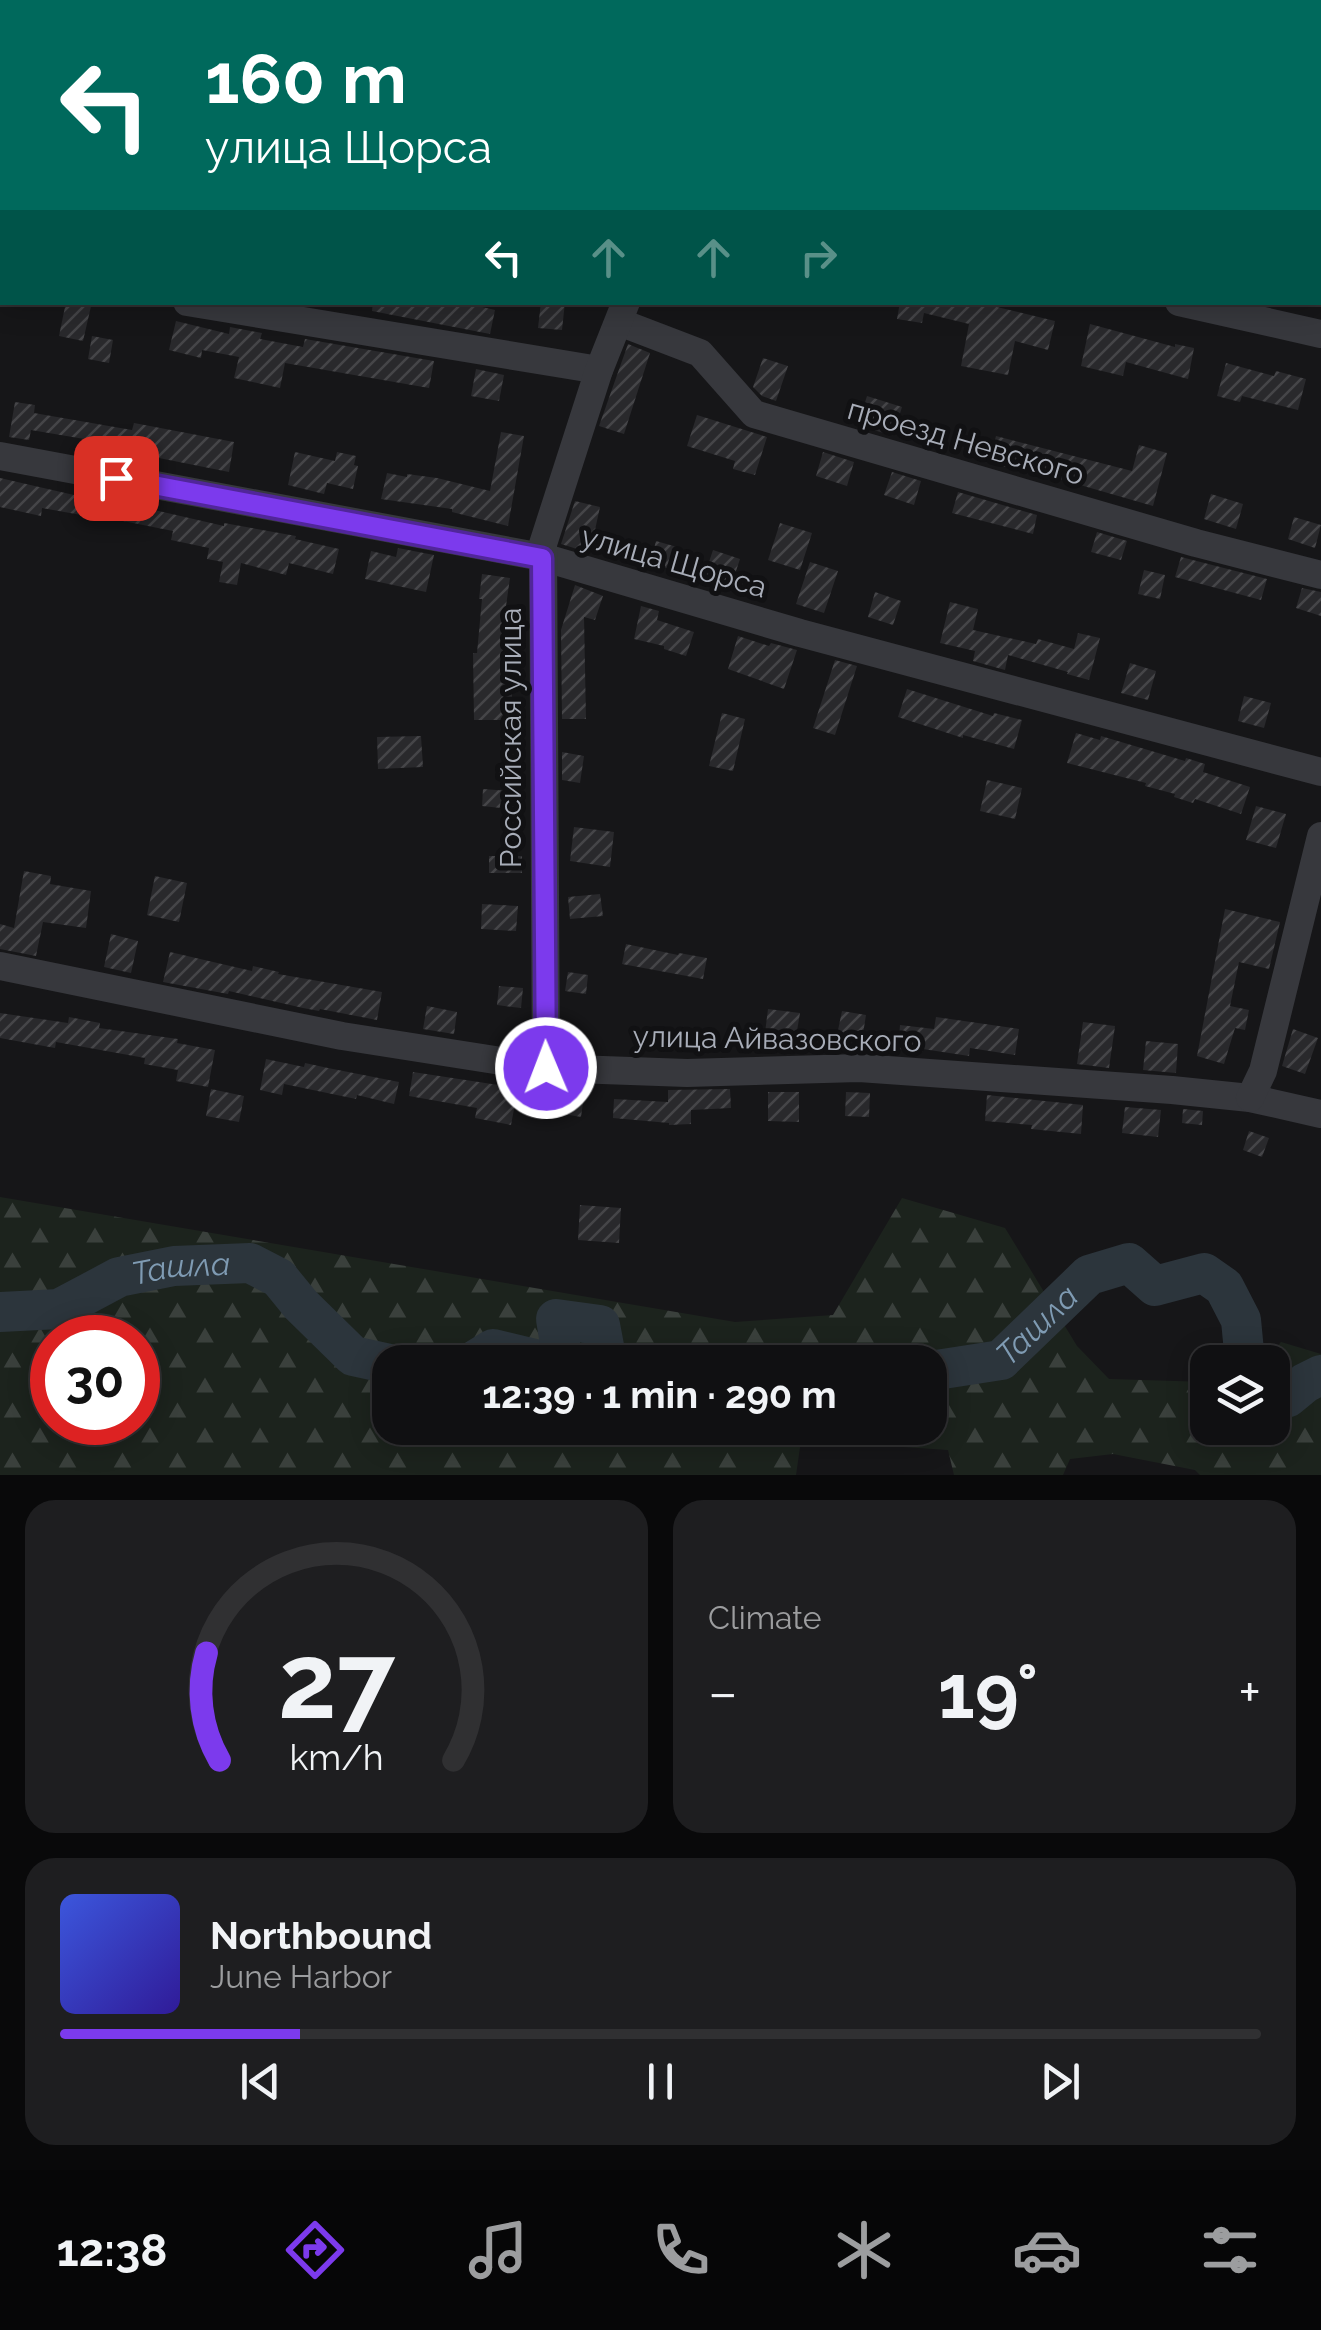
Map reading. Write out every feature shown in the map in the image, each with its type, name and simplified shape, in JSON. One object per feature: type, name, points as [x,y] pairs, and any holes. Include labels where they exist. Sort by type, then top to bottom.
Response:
[{"type":"street","points":[[205,305],[599,370]]},
{"type":"street","points":[[1206,305],[1234,308],[1321,334]]},
{"type":"street","name":"Российская улица","points":[[546,1068],[543,544],[599,370],[623,312]]},
{"type":"street","name":"проезд Невского","points":[[623,312],[700,353],[754,414],[1196,544],[1321,575]]},
{"type":"street","name":"улица Щорса","points":[[0,456],[542,558],[800,633],[1321,772]]},
{"type":"street","points":[[1250,1098],[1263,1071],[1321,836]]},
{"type":"street","name":"улица Айвазовского","points":[[0,966],[342,1036],[546,1068],[687,1072],[859,1068],[1152,1088],[1250,1098],[1321,1114]]},
{"type":"green space","points":[[0,1197],[735,1322],[833,1315],[902,1198],[1005,1228],[1077,1346],[1109,1379],[1190,1381],[1190,1445],[1290,1445],[1290,1345],[1278,1345],[1281,1342],[1321,1354],[1321,1475],[1200,1475],[1195,1470],[1113,1454],[1070,1459],[1063,1475],[954,1475],[948,1450],[874,1445],[947,1445],[947,1345],[372,1345],[372,1445],[800,1445],[796,1475],[0,1475]]},
{"type":"building","points":[[65,305],[91,305],[83,341],[59,336]]},
{"type":"building","points":[[373,305],[474,305],[495,310],[490,334],[372,311]]},
{"type":"building","points":[[541,305],[565,305],[562,330],[538,328]]},
{"type":"building","points":[[899,305],[997,305],[1055,321],[1048,350],[1015,341],[1008,375],[961,366],[969,324],[924,313],[922,323],[897,319]]},
{"type":"building","points":[[176,321],[229,334],[230,327],[262,333],[260,339],[303,347],[305,339],[434,361],[429,388],[285,363],[280,388],[234,378],[239,357],[202,350],[201,358],[169,350]]},
{"type":"building","points":[[1090,324],[1175,347],[1194,348],[1188,379],[1126,362],[1123,376],[1081,366]]},
{"type":"building","points":[[92,336],[113,340],[109,363],[88,359]]},
{"type":"building","points":[[628,344],[650,353],[624,434],[599,426]]},
{"type":"building","points":[[763,358],[788,366],[776,401],[762,396],[753,387]]},
{"type":"building","points":[[1226,363],[1274,376],[1276,371],[1306,379],[1298,410],[1242,396],[1240,402],[1217,396]]},
{"type":"building","points":[[476,369],[504,375],[499,401],[471,396]]},
{"type":"building","points":[[867,396],[902,407],[893,436],[858,425]]},
{"type":"building","points":[[15,402],[35,405],[34,413],[132,430],[134,423],[234,442],[229,472],[100,450],[102,442],[31,430],[29,440],[9,437]]},
{"type":"building","points":[[697,415],[767,437],[755,475],[733,469],[735,461],[687,446]]},
{"type":"building","points":[[501,432],[524,436],[508,526],[452,509],[381,499],[387,473],[437,478],[490,491]]},
{"type":"building","points":[[996,436],[1132,471],[1139,445],[1167,453],[1153,506],[989,462]]},
{"type":"building","points":[[295,452],[335,461],[337,452],[356,456],[353,489],[327,483],[324,494],[288,485]]},
{"type":"building","points":[[823,452],[854,462],[847,486],[816,476]]},
{"type":"building","points":[[892,472],[921,481],[914,505],[884,495]]},
{"type":"building","points":[[0,478],[74,495],[75,491],[152,502],[150,509],[224,526],[296,536],[295,539],[339,549],[333,574],[289,563],[286,575],[241,563],[237,585],[219,582],[223,562],[207,559],[209,548],[171,540],[173,531],[98,516],[42,508],[41,516],[0,507]]},
{"type":"building","points":[[958,492],[1037,515],[1033,534],[952,513]]},
{"type":"building","points":[[1211,494],[1243,504],[1236,529],[1204,519]]},
{"type":"building","points":[[575,501],[600,507],[590,553],[561,544]]},
{"type":"building","points":[[1294,517],[1321,525],[1315,548],[1288,539]]},
{"type":"building","points":[[780,523],[812,533],[800,570],[768,560]]},
{"type":"building","points":[[1097,532],[1127,541],[1121,560],[1091,552]]},
{"type":"building","points":[[656,541],[677,547],[670,569],[650,563]]},
{"type":"building","points":[[398,548],[434,555],[426,592],[365,579],[371,551],[396,557]]},
{"type":"building","points":[[713,550],[740,559],[732,583],[705,574]]},
{"type":"building","points":[[1181,557],[1267,579],[1261,600],[1175,577]]},
{"type":"building","points":[[810,562],[838,571],[824,613],[796,604]]},
{"type":"building","points":[[1144,570],[1165,575],[1160,599],[1138,594]]},
{"type":"building","points":[[482,574],[510,578],[506,606],[515,607],[508,720],[474,720],[473,653],[477,653]]},
{"type":"building","points":[[575,585],[603,596],[595,620],[584,617],[586,719],[562,719],[561,630]]},
{"type":"building","points":[[1302,588],[1321,592],[1321,616],[1296,608]]},
{"type":"building","points":[[875,592],[901,601],[893,625],[868,617]]},
{"type":"building","points":[[950,602],[978,609],[973,630],[1036,644],[1038,639],[1074,649],[1078,633],[1100,638],[1089,680],[1008,655],[1005,670],[973,661],[975,651],[940,643]]},
{"type":"building","points":[[641,606],[659,611],[657,620],[694,632],[686,656],[634,639]]},
{"type":"building","points":[[738,636],[797,650],[784,689],[728,669]]},
{"type":"building","points":[[835,660],[857,666],[835,735],[813,728]]},
{"type":"building","points":[[1130,663],[1156,671],[1148,700],[1121,693]]},
{"type":"building","points":[[907,689],[993,716],[994,713],[1022,720],[1014,749],[898,717]]},
{"type":"building","points":[[1244,696],[1271,703],[1264,728],[1238,721]]},
{"type":"building","points":[[722,713],[745,719],[733,771],[709,766]]},
{"type":"building","points":[[1076,733],[1205,764],[1203,772],[1250,787],[1241,814],[1195,799],[1193,803],[1174,797],[1175,794],[1145,786],[1146,783],[1067,763]]},
{"type":"building","points":[[421,736],[423,767],[378,769],[377,737]]},
{"type":"building","points":[[562,752],[584,756],[580,783],[562,780]]},
{"type":"building","points":[[987,780],[1022,788],[1015,819],[980,811]]},
{"type":"building","points":[[483,789],[511,791],[510,809],[482,806]]},
{"type":"building","points":[[1256,806],[1286,814],[1276,848],[1246,840]]},
{"type":"building","points":[[574,827],[614,832],[610,867],[570,861]]},
{"type":"building","points":[[489,856],[522,856],[522,873],[489,873]]},
{"type":"building","points":[[24,871],[51,876],[50,884],[91,891],[86,928],[43,922],[36,956],[0,949],[0,924],[14,928]]},
{"type":"building","points":[[155,876],[187,883],[179,922],[147,915]]},
{"type":"building","points":[[600,894],[603,916],[570,919],[568,897]]},
{"type":"building","points":[[482,904],[518,906],[516,931],[481,929]]},
{"type":"building","points":[[1225,909],[1280,922],[1269,969],[1239,962],[1230,1006],[1249,1010],[1245,1030],[1235,1028],[1224,1064],[1197,1056]]},
{"type":"building","points":[[111,934],[138,941],[131,973],[104,967]]},
{"type":"building","points":[[626,944],[707,958],[703,979],[622,964]]},
{"type":"building","points":[[170,952],[252,971],[253,966],[382,992],[377,1020],[163,982]]},
{"type":"building","points":[[568,972],[588,975],[586,994],[565,991]]},
{"type":"building","points":[[499,986],[523,988],[521,1008],[497,1005]]},
{"type":"building","points":[[427,1006],[457,1012],[454,1034],[423,1029]]},
{"type":"building","points":[[768,1009],[800,1013],[796,1037],[765,1033]]},
{"type":"building","points":[[842,1011],[866,1015],[862,1040],[837,1035]]},
{"type":"building","points":[[0,1013],[68,1023],[69,1017],[100,1023],[99,1028],[178,1039],[177,1043],[215,1050],[208,1087],[176,1081],[178,1070],[144,1064],[145,1058],[56,1042],[55,1048],[0,1038]]},
{"type":"building","points":[[936,1017],[1019,1029],[1015,1055],[970,1048],[969,1056],[898,1049],[900,1025],[934,1029]]},
{"type":"building","points":[[1083,1022],[1115,1026],[1109,1068],[1077,1064]]},
{"type":"building","points":[[1293,1029],[1318,1038],[1305,1074],[1282,1066]]},
{"type":"building","points":[[1146,1041],[1178,1044],[1176,1073],[1143,1070]]},
{"type":"building","points":[[266,1059],[399,1082],[394,1104],[284,1084],[282,1095],[260,1090]]},
{"type":"building","points":[[413,1072],[518,1088],[511,1125],[475,1118],[477,1108],[409,1096]]},
{"type":"building","points":[[211,1089],[244,1096],[239,1122],[206,1116]]},
{"type":"building","points":[[730,1089],[731,1108],[691,1110],[691,1124],[613,1118],[614,1099],[668,1102],[668,1090]]},
{"type":"building","points":[[555,1091],[584,1096],[581,1117],[552,1112]]},
{"type":"building","points":[[768,1092],[799,1092],[799,1122],[768,1121]]},
{"type":"building","points":[[846,1092],[870,1093],[869,1117],[845,1116]]},
{"type":"building","points":[[987,1095],[1083,1105],[1081,1134],[985,1121]]},
{"type":"building","points":[[1125,1107],[1161,1110],[1158,1137],[1122,1133]]},
{"type":"building","points":[[1183,1109],[1203,1111],[1202,1125],[1182,1123]]},
{"type":"building","points":[[1249,1131],[1269,1138],[1262,1157],[1243,1150]]},
{"type":"building","points":[[580,1205],[621,1208],[619,1243],[578,1240]]},
{"type":"waterway","name":"Ташла","points":[[0,1312],[59,1309],[119,1277],[174,1266],[250,1263],[279,1278],[353,1356],[372,1360]]},
{"type":"waterway","name":"Ташла","points":[[947,1368],[1001,1360],[1089,1275],[1129,1263],[1155,1286],[1204,1273],[1224,1287],[1241,1320],[1243,1345]]},
{"type":"waterway","name":"Ташла","points":[[560,1345],[556,1319],[600,1325],[604,1345]]},
{"type":"waterway","name":"Ташла","points":[[1290,1395],[1321,1375]]},
{"type":"route","points":[[116,478],[542,558],[546,1068]]}]
